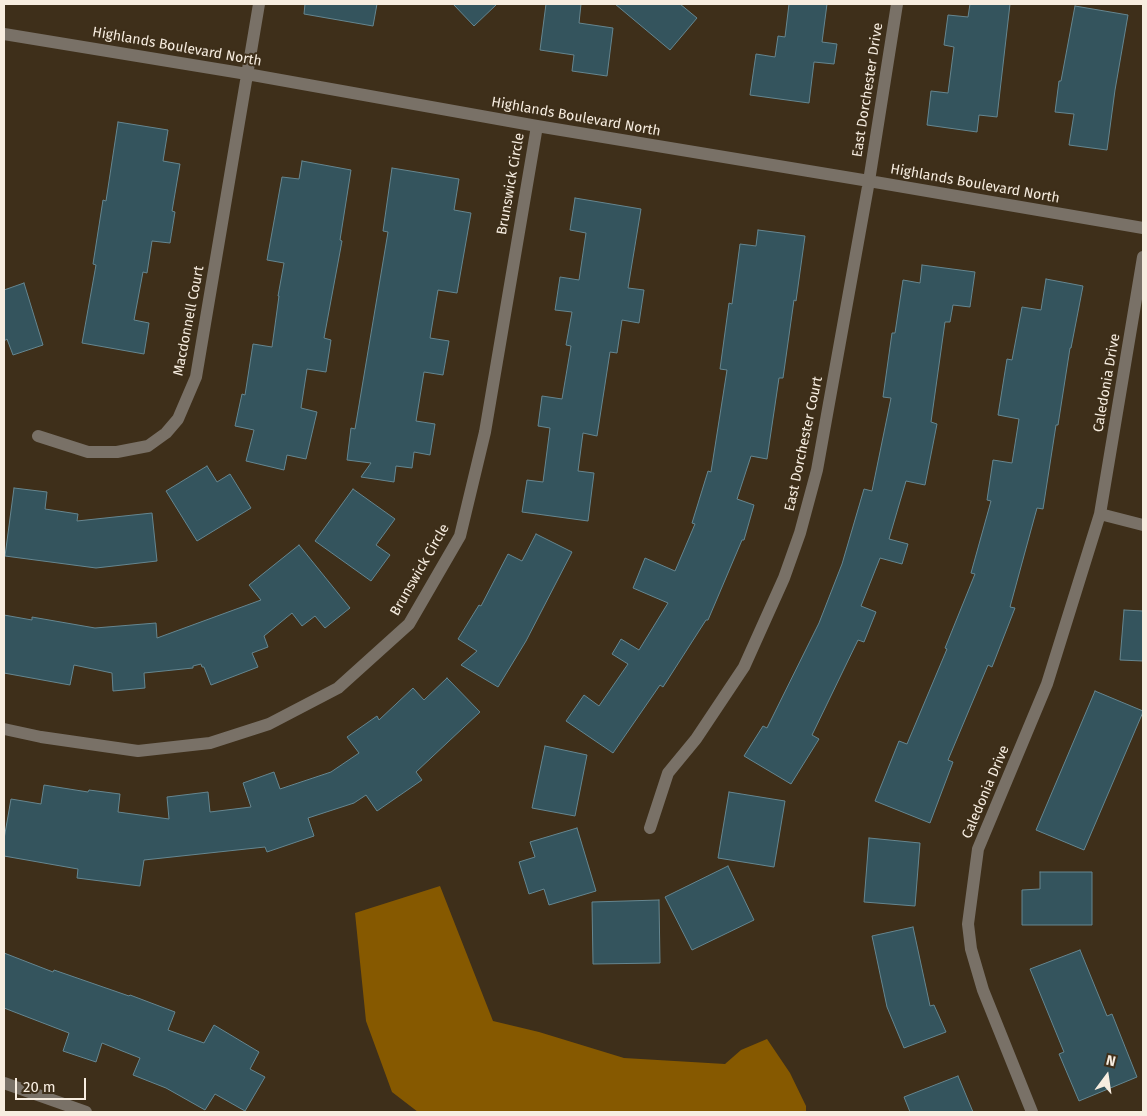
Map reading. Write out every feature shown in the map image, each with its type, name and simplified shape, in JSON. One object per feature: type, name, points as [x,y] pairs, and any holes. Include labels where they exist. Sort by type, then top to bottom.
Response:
[{"type":"street","name":"Macdonnell Court","points":[[38,436],[88,452],[117,452],[148,446],[166,433],[178,419],[196,377],[259,4]]},
{"type":"street","name":"East Dorchester Drive","points":[[869,181],[896,4]]},
{"type":"street","name":"Highlands Boulevard North","points":[[4,34],[1143,228]]},
{"type":"street","name":"Brunswick Circle","points":[[4,729],[41,737],[138,751],[210,743],[269,724],[338,688],[409,624],[460,536],[485,432],[536,126]]},
{"type":"street","name":"East Dorchester Court","points":[[650,828],[668,773],[696,739],[744,667],[784,578],[800,532],[817,470],[869,181]]},
{"type":"street","name":"Caledonia Drive","points":[[1032,1112],[983,990],[971,949],[968,924],[978,849],[1047,684],[1100,514],[1143,257]]},
{"type":"street","points":[[1100,514],[1143,525]]},
{"type":"street","points":[[4,1083],[86,1112]]},
{"type":"shaded area","points":[[440,886],[493,1021],[539,1032],[624,1058],[725,1064],[741,1050],[767,1039],[790,1073],[806,1106],[806,1112],[418,1112],[392,1092],[366,1021],[355,913]]},
{"type":"building","points":[[305,4],[377,4],[373,26],[304,14]]},
{"type":"building","points":[[453,4],[497,4],[474,26]]},
{"type":"building","points":[[546,4],[581,4],[579,23],[613,28],[607,76],[572,71],[574,55],[540,50]]},
{"type":"building","points":[[615,4],[680,4],[697,18],[670,50]]},
{"type":"building","points":[[789,4],[827,4],[822,42],[837,44],[834,64],[814,62],[809,103],[750,95],[756,54],[775,57],[778,36],[785,37]]},
{"type":"building","points":[[970,4],[1010,4],[997,117],[979,115],[977,132],[927,125],[931,91],[948,93],[954,47],[944,45],[948,15],[968,17]]},
{"type":"building","points":[[1075,6],[1128,15],[1107,150],[1069,145],[1074,114],[1055,112],[1059,81],[1061,81]]},
{"type":"building","points":[[118,122],[168,130],[163,161],[180,164],[172,211],[175,212],[170,243],[152,241],[147,273],[143,272],[134,320],[149,323],[144,354],[82,343],[96,265],[93,264],[103,200],[106,201]]},
{"type":"building","points":[[302,161],[351,170],[340,240],[342,241],[324,338],[331,340],[326,372],[307,369],[301,408],[317,412],[306,459],[287,455],[284,470],[246,461],[254,430],[235,426],[242,394],[245,395],[253,344],[272,347],[284,263],[267,260],[282,177],[299,179]]},
{"type":"building","points":[[392,168],[459,179],[454,210],[471,213],[457,293],[438,290],[430,338],[449,341],[443,375],[424,372],[416,421],[435,424],[430,455],[414,452],[412,468],[396,466],[394,482],[361,477],[371,463],[347,460],[351,428],[355,429],[388,232],[383,231]]},
{"type":"building","points":[[575,198],[641,209],[628,288],[644,290],[639,323],[622,320],[617,353],[610,352],[597,436],[583,433],[578,471],[594,473],[588,521],[522,512],[527,480],[543,482],[550,428],[538,426],[542,396],[562,399],[571,346],[566,345],[572,312],[555,310],[560,277],[579,280],[586,233],[570,230]]},
{"type":"building","points":[[758,230],[805,236],[783,378],[779,378],[767,459],[751,456],[737,499],[754,505],[744,540],[742,540],[708,620],[706,620],[663,687],[660,685],[613,753],[566,721],[584,695],[599,706],[628,664],[612,654],[621,639],[639,650],[668,603],[633,588],[645,558],[675,571],[695,524],[692,523],[708,471],[711,472],[727,370],[720,369],[729,303],[732,304],[740,244],[756,246]]},
{"type":"building","points":[[922,265],[975,272],[970,307],[953,305],[950,322],[945,322],[931,422],[937,424],[925,485],[906,481],[889,539],[908,544],[902,564],[880,558],[861,606],[876,612],[864,642],[858,640],[812,735],[819,739],[791,784],[744,756],[763,726],[767,728],[819,623],[842,564],[864,489],[872,491],[891,398],[883,397],[892,333],[895,333],[903,280],[920,283]]},
{"type":"building","points":[[1046,279],[1083,286],[1070,348],[1058,425],[1056,425],[1043,509],[1037,508],[1010,607],[1015,608],[992,667],[988,665],[948,760],[953,762],[930,823],[875,801],[899,741],[907,744],[947,649],[945,648],[975,574],[971,573],[991,501],[987,500],[993,460],[1012,463],[1019,419],[998,415],[1007,359],[1012,360],[1022,307],[1041,310]]},
{"type":"building","points":[[24,283],[43,345],[13,355],[7,339],[4,341],[4,290]]},
{"type":"building","points":[[207,466],[217,482],[230,474],[251,508],[197,541],[166,491]]},
{"type":"building","points":[[14,488],[47,492],[45,509],[78,514],[77,521],[152,513],[157,561],[96,568],[5,556]]},
{"type":"building","points":[[353,489],[395,519],[376,545],[390,555],[371,581],[315,541]]},
{"type":"building","points":[[536,534],[572,552],[526,641],[498,687],[461,665],[477,651],[458,639],[479,605],[481,606],[508,554],[522,561]]},
{"type":"building","points":[[299,545],[350,608],[325,628],[315,616],[302,626],[292,613],[264,636],[268,647],[252,653],[258,667],[211,685],[201,664],[193,666],[193,668],[144,673],[145,688],[113,691],[112,673],[74,665],[70,685],[4,673],[4,615],[32,620],[32,617],[95,628],[156,623],[157,638],[261,600],[249,585]]},
{"type":"building","points":[[1124,610],[1143,611],[1143,661],[1120,660]]},
{"type":"building","points":[[447,678],[480,712],[416,772],[422,780],[377,811],[366,795],[354,803],[308,818],[314,836],[267,852],[265,847],[144,860],[140,886],[77,878],[78,869],[4,856],[4,839],[11,799],[41,804],[44,785],[88,792],[89,790],[120,794],[118,812],[169,819],[167,797],[208,792],[210,812],[251,807],[243,783],[274,772],[280,789],[331,772],[359,753],[347,737],[377,716],[379,720],[413,688],[424,700]]},
{"type":"building","points":[[1095,691],[1143,712],[1084,850],[1036,830]]},
{"type":"building","points":[[545,746],[587,755],[575,816],[532,808]]},
{"type":"building","points":[[729,792],[785,801],[774,867],[718,858]]},
{"type":"building","points":[[577,828],[596,891],[549,905],[544,889],[529,894],[519,862],[535,857],[530,842]]},
{"type":"building","points":[[869,838],[920,843],[915,906],[864,902]]},
{"type":"building","points":[[728,866],[754,920],[692,950],[665,897]]},
{"type":"building","points":[[1040,872],[1092,872],[1092,925],[1022,925],[1022,890],[1040,889]]},
{"type":"building","points":[[659,900],[660,963],[593,964],[592,902]]},
{"type":"building","points":[[913,927],[930,1006],[934,1005],[946,1032],[904,1048],[887,1007],[872,936]]},
{"type":"building","points":[[1080,950],[1107,1016],[1112,1014],[1137,1077],[1079,1101],[1059,1054],[1064,1052],[1030,969]]},
{"type":"building","points":[[4,953],[53,972],[54,970],[175,1012],[168,1030],[204,1043],[214,1025],[259,1052],[250,1069],[265,1077],[245,1111],[215,1094],[205,1110],[166,1088],[133,1075],[140,1058],[102,1043],[96,1062],[63,1051],[69,1033],[4,1008]]},
{"type":"building","points":[[958,1076],[973,1112],[910,1112],[904,1097]]}]
